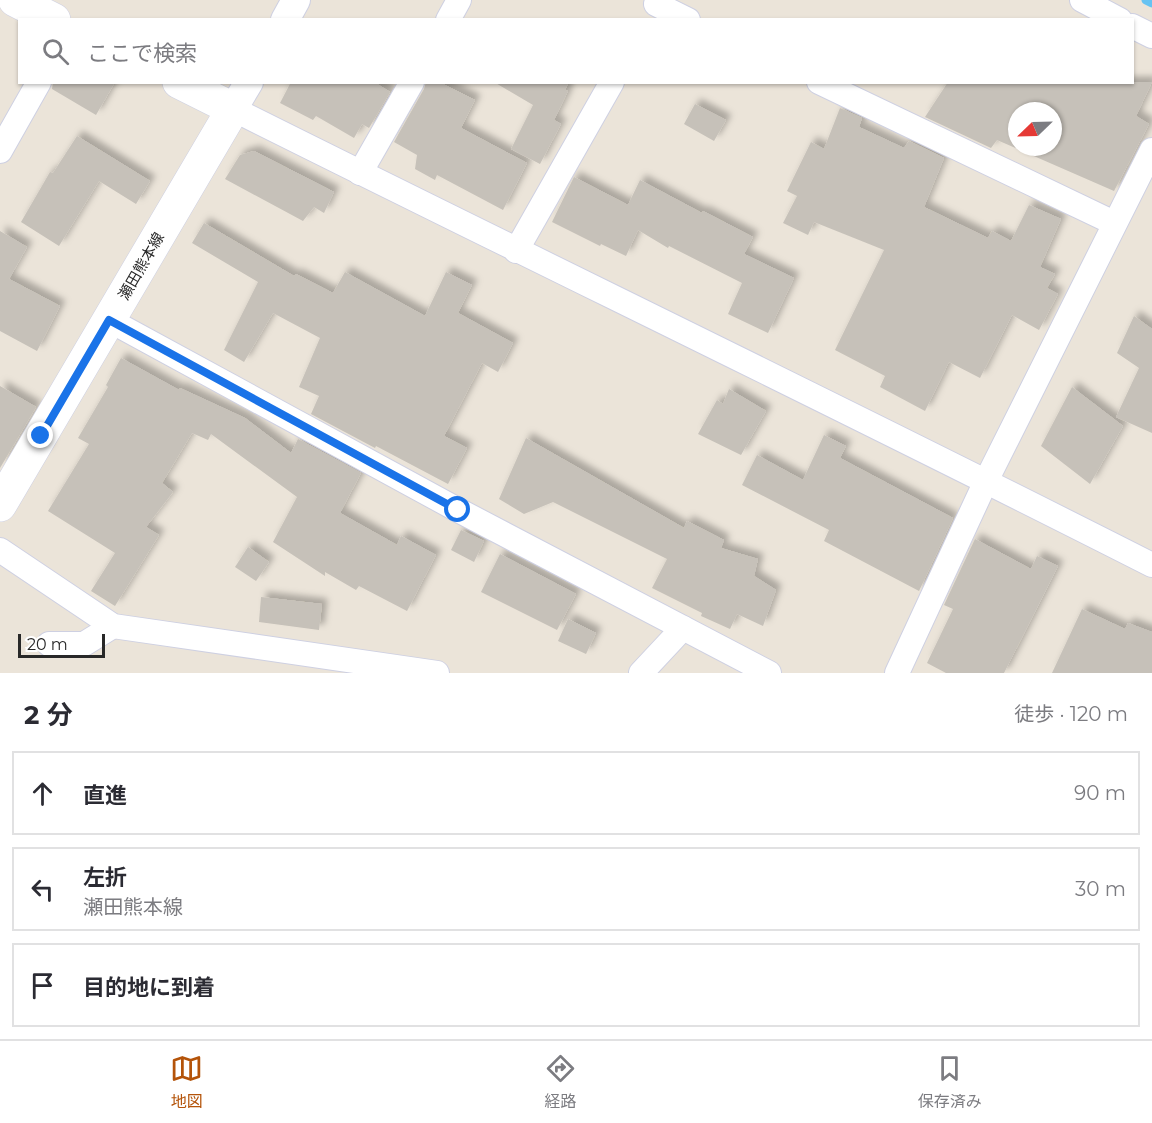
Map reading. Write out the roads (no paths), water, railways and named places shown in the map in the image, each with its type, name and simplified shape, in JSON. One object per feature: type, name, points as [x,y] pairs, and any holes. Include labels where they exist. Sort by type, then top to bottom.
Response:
[{"type":"main road","points":[[15,0],[50,18]]},
{"type":"main road","points":[[188,84],[241,96]]},
{"type":"main road","name":"瀬田熊本線","points":[[0,506],[241,96]]},
{"type":"street","points":[[286,18],[296,0]]},
{"type":"street","points":[[449,18],[459,0]]},
{"type":"street","points":[[1082,0],[1116,18]]},
{"type":"street","points":[[654,8],[682,18]]},
{"type":"street","points":[[1134,27],[1152,36]]},
{"type":"street","points":[[0,151],[38,84]]},
{"type":"street","points":[[360,173],[411,84]]},
{"type":"street","points":[[516,251],[611,84]]},
{"type":"street","points":[[823,84],[1114,223]]},
{"type":"street","points":[[241,96],[360,173],[1152,565]]},
{"type":"street","points":[[897,673],[986,481],[1152,150]]},
{"type":"street","points":[[109,320],[458,510],[770,673]]},
{"type":"street","points":[[0,550],[113,626],[437,673]]},
{"type":"street","points":[[49,644],[84,644],[113,626]]},
{"type":"street","points":[[642,673],[683,628]]},
{"type":"waterway","points":[[1146,0],[1152,3]]}]
